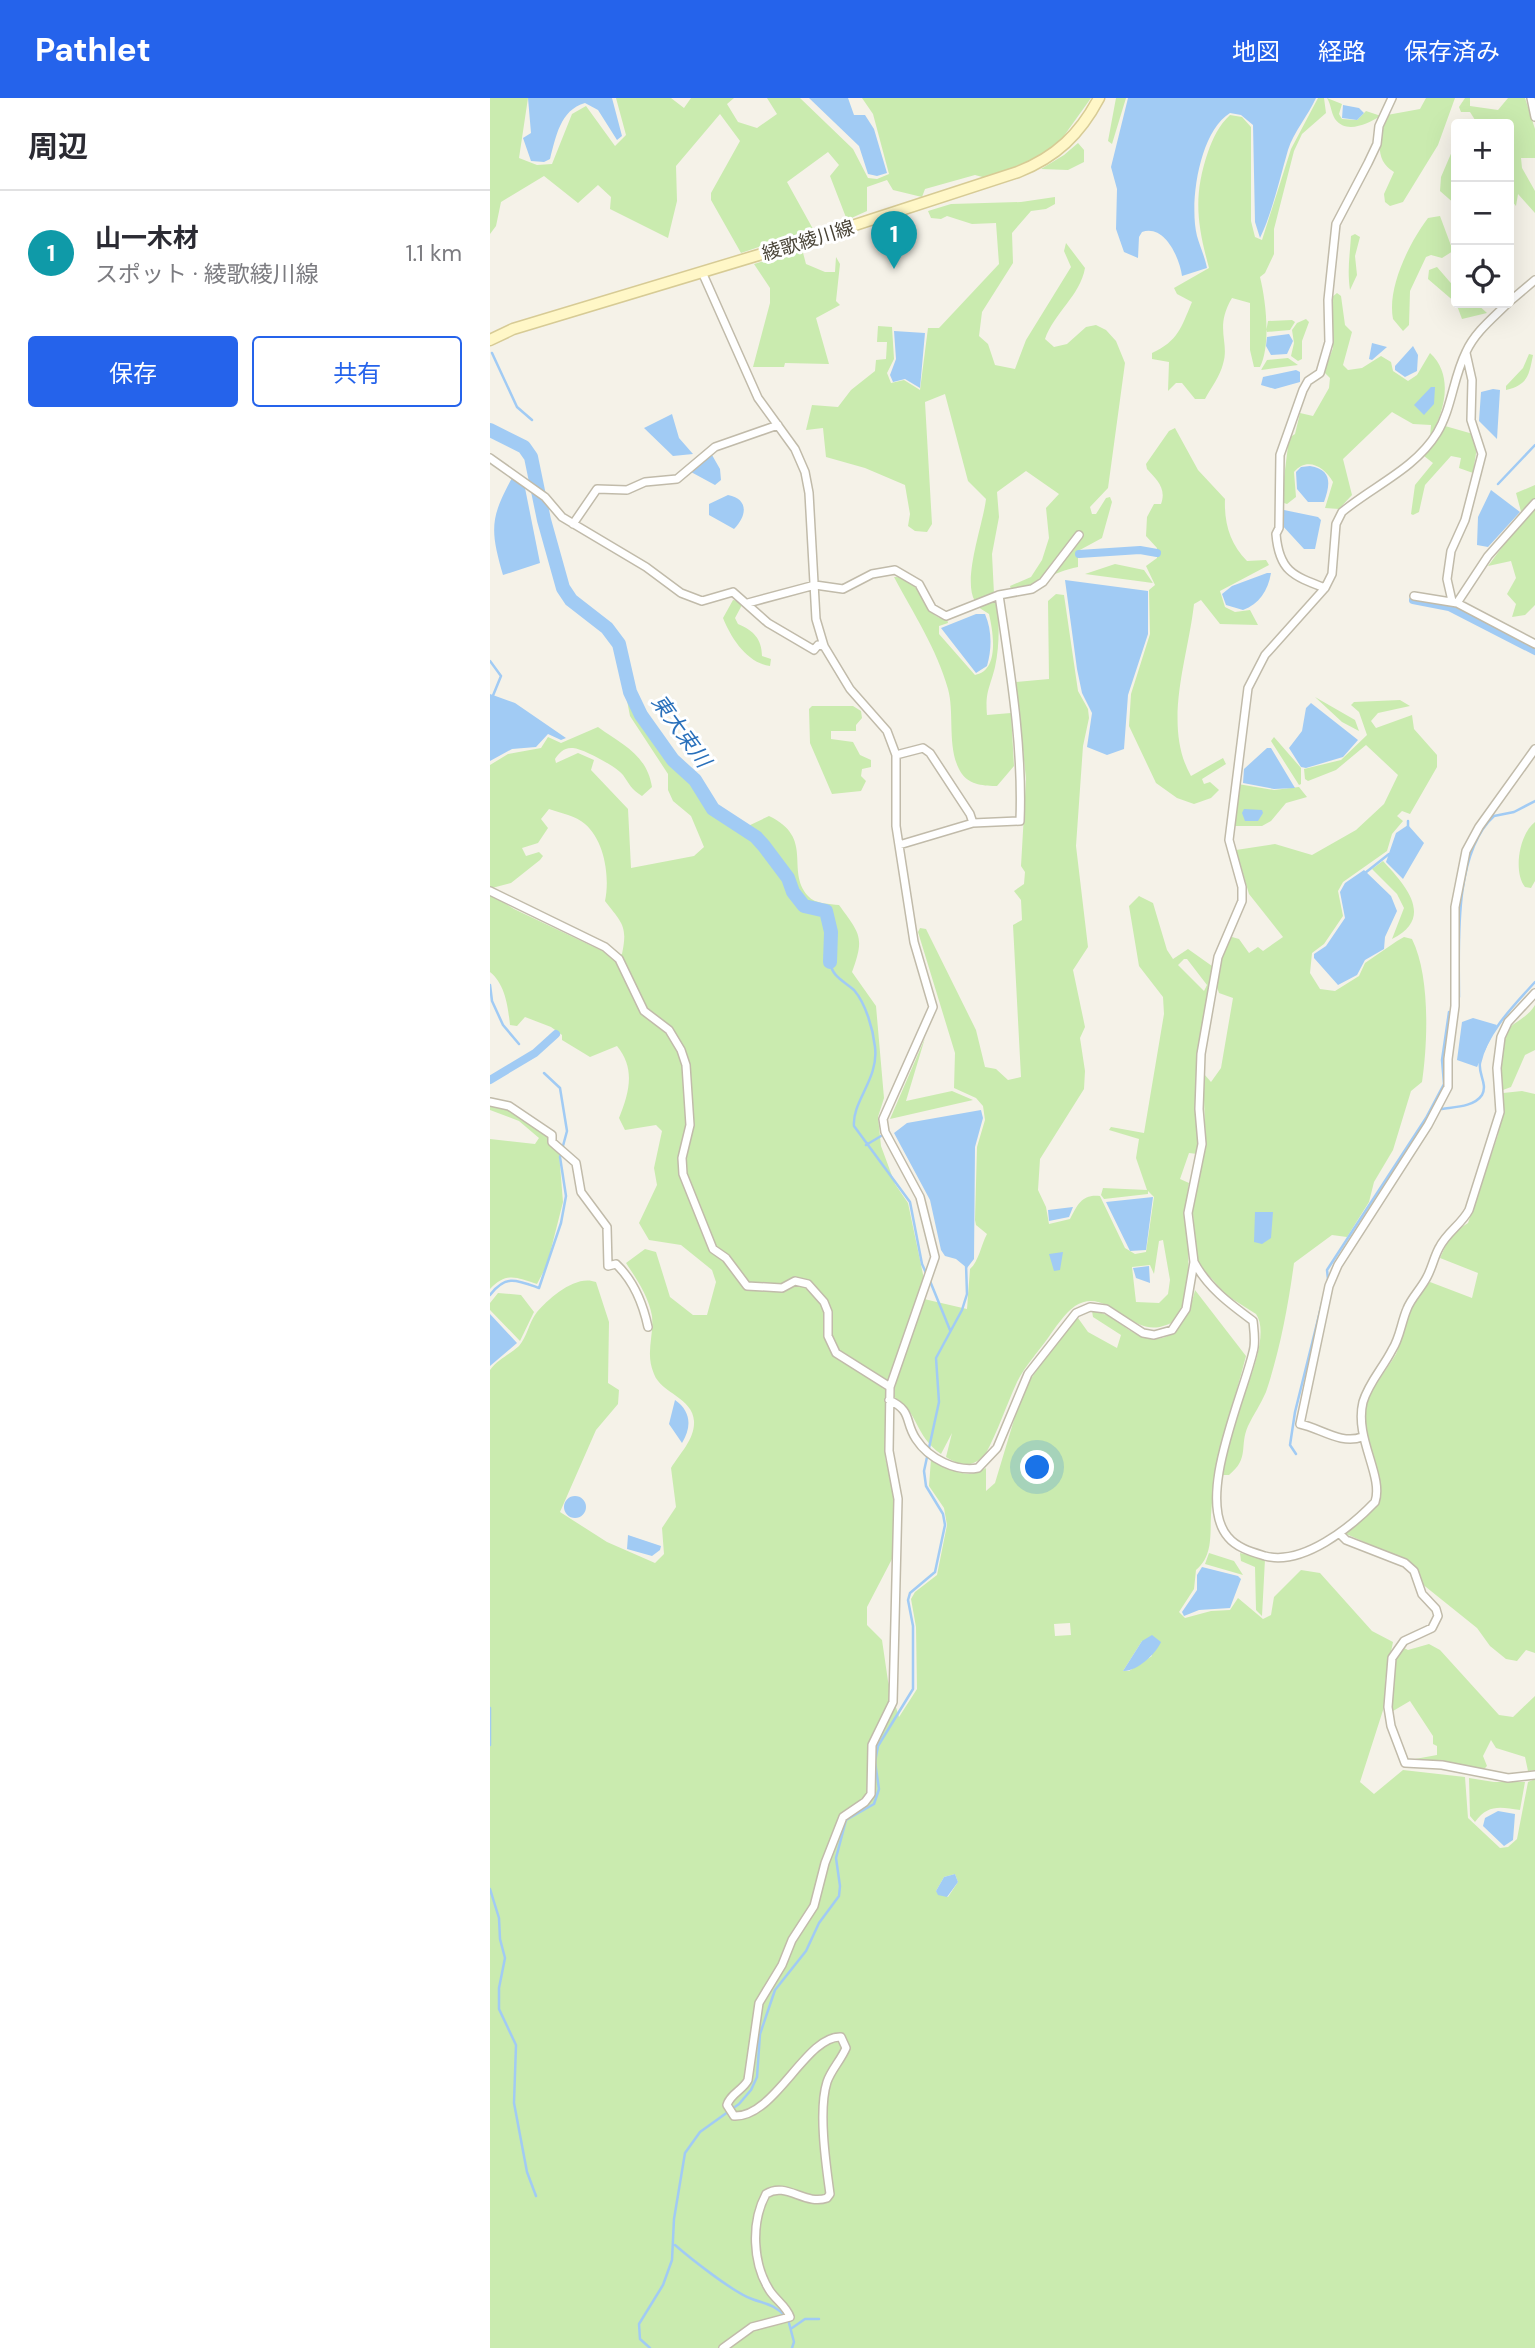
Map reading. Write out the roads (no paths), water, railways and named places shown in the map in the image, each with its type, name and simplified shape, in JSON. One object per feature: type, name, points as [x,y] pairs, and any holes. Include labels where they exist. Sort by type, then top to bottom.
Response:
[{"type":"main road","name":"綾歌綾川線","points":[[490,340],[513,329],[702,272],[1033,166],[1067,143],[1099,98]]},
{"type":"street","points":[[1325,589],[1287,571],[1282,558],[1276,534],[1279,528],[1280,455],[1303,390],[1308,381],[1320,373],[1326,358],[1329,342],[1328,300],[1336,224],[1377,144],[1379,126],[1392,98]]},
{"type":"street","points":[[1531,98],[1535,117]]},
{"type":"street","points":[[702,272],[758,398],[795,449],[808,482],[816,619],[824,646],[850,689],[887,731],[896,755],[895,811],[899,845],[914,942],[933,1007],[883,1119],[885,1132],[926,1213],[935,1257],[890,1387],[889,1451],[898,1499],[893,1703],[872,1745],[872,1794],[865,1802],[848,1812],[840,1824],[814,1906],[792,1940],[782,1965],[759,2003],[748,2080],[744,2088],[730,2097],[729,2112],[740,2116],[761,2107],[823,2044],[836,2036],[844,2040],[846,2048],[828,2078],[825,2094],[824,2158],[830,2194],[827,2198],[815,2201],[788,2191],[769,2191],[756,2217],[760,2270],[768,2288],[790,2317],[751,2327],[723,2348]]},
{"type":"street","points":[[1514,297],[1535,280]]},
{"type":"street","points":[[889,1400],[908,1414],[914,1436],[930,1451],[958,1469],[978,1468],[985,1464],[997,1448],[1028,1374],[1076,1313],[1098,1307],[1113,1313],[1143,1333],[1154,1335],[1171,1330],[1186,1309],[1194,1262],[1188,1213],[1202,1144],[1199,1109],[1201,1054],[1218,957],[1242,901],[1242,887],[1229,840],[1248,688],[1265,655],[1325,589],[1332,574],[1336,524],[1342,512],[1416,457],[1436,435],[1447,412],[1465,352],[1474,338],[1502,308]]},
{"type":"street","points":[[1455,602],[1447,579],[1451,551],[1465,520],[1482,454],[1471,420],[1472,380],[1465,352]]},
{"type":"street","points":[[573,524],[597,489],[627,490],[646,482],[677,479],[715,447],[778,425]]},
{"type":"street","points":[[490,458],[542,495],[573,524],[695,599],[702,601],[733,593],[748,603],[768,623],[814,650],[818,645],[824,646]]},
{"type":"street","points":[[1455,602],[1488,556],[1535,502]]},
{"type":"street","points":[[748,603],[815,585],[843,589],[872,574],[895,570],[919,584],[932,608],[946,616],[999,595],[1032,589],[1043,582],[1079,535]]},
{"type":"street","points":[[899,845],[972,823],[1020,821],[1022,782],[1015,696],[999,595]]},
{"type":"street","points":[[1414,596],[1455,602],[1535,644]]},
{"type":"street","points":[[896,755],[923,748],[930,753],[970,814],[972,823]]},
{"type":"street","points":[[1362,1437],[1344,1439],[1318,1427],[1300,1424],[1329,1286],[1338,1265],[1428,1125],[1448,1087],[1448,1059],[1455,1006],[1455,907],[1466,851],[1479,827],[1535,749]]},
{"type":"street","points":[[490,891],[605,947],[619,958],[644,1011],[676,1040],[687,1065],[690,1125],[681,1166],[713,1249],[726,1258],[747,1286],[782,1288],[795,1281],[808,1284],[824,1302],[828,1312],[828,1336],[836,1353],[890,1387]]},
{"type":"street","points":[[1194,1262],[1202,1277],[1220,1296],[1253,1321],[1254,1349],[1226,1431],[1216,1505],[1221,1525],[1238,1545],[1269,1557],[1294,1555],[1340,1534],[1377,1496],[1360,1420],[1367,1391],[1392,1350],[1406,1311],[1426,1278],[1440,1247],[1449,1233],[1463,1222],[1469,1210],[1500,1112],[1497,1068],[1501,1037],[1508,1022],[1535,993]]},
{"type":"street","points":[[490,1102],[509,1106],[552,1135],[552,1142],[576,1163],[581,1192],[607,1227],[608,1266],[616,1264],[626,1274],[644,1311],[648,1327]]},
{"type":"street","points":[[1340,1534],[1346,1540],[1405,1563],[1414,1571],[1422,1594],[1436,1609],[1436,1622],[1397,1648],[1390,1670],[1388,1707],[1391,1726],[1405,1763],[1442,1765],[1508,1777],[1535,1775]]},
{"type":"water","points":[[528,98],[612,98],[622,136],[617,140],[598,110],[585,103],[570,112],[560,125],[550,159],[544,162],[531,161],[523,138],[531,133]]},
{"type":"water","points":[[809,98],[848,98],[854,115],[865,115],[874,129],[887,173],[877,176],[868,174],[859,146]]},
{"type":"water","points":[[1128,98],[1316,98],[1288,150],[1260,238],[1255,222],[1253,125],[1241,115],[1230,113],[1219,122],[1211,136],[1204,152],[1196,188],[1195,222],[1207,268],[1182,276],[1175,252],[1164,238],[1150,231],[1142,232],[1139,237],[1138,258],[1124,252],[1116,229],[1117,189],[1111,167]]},
{"type":"water","points":[[1343,105],[1359,108],[1364,113],[1357,120],[1342,118]]},
{"type":"water","points":[[894,331],[925,333],[920,388],[905,379],[893,382],[890,375],[896,359]]},
{"type":"water","points":[[1289,334],[1293,341],[1287,354],[1271,355],[1266,346],[1267,337]]},
{"type":"water","points":[[1372,343],[1387,347],[1372,360],[1369,359]]},
{"type":"water","points":[[1413,346],[1418,355],[1417,371],[1405,377],[1395,370],[1395,366]]},
{"type":"water","points":[[1296,370],[1300,372],[1300,382],[1275,389],[1261,385],[1263,377]]},
{"type":"water","points":[[1431,387],[1435,387],[1434,404],[1424,415],[1414,405]]},
{"type":"water","points":[[1500,390],[1497,439],[1479,421],[1481,392]]},
{"type":"water","points":[[672,414],[679,438],[693,454],[673,456],[644,428]]},
{"type":"water","points":[[712,455],[720,469],[721,480],[715,485],[691,472],[707,456]]},
{"type":"water","points":[[1310,466],[1323,471],[1328,479],[1324,502],[1308,502],[1297,489],[1296,472],[1301,467]]},
{"type":"water","points":[[512,478],[525,488],[540,563],[503,575],[494,525],[499,504]]},
{"type":"water","points":[[1491,490],[1520,512],[1488,547],[1477,545],[1478,517]]},
{"type":"water","points":[[728,495],[740,500],[744,509],[742,519],[734,529],[709,515],[709,504]]},
{"type":"water","points":[[1284,510],[1318,517],[1321,520],[1315,549],[1304,549],[1281,524],[1281,512]]},
{"type":"water","points":[[1271,573],[1268,586],[1254,604],[1243,610],[1226,605],[1222,594],[1232,586]]},
{"type":"water","points":[[1065,580],[1148,591],[1148,634],[1128,695],[1124,749],[1107,755],[1087,747],[1092,713],[1082,693],[1077,669]]},
{"type":"water","points":[[976,614],[985,614],[989,626],[990,653],[987,666],[976,673],[941,628]]},
{"type":"water","points":[[490,694],[515,703],[566,738],[561,740],[548,734],[536,747],[512,749],[490,761]]},
{"type":"water","points":[[1311,703],[1358,740],[1343,757],[1306,768],[1301,767],[1289,748],[1302,731],[1306,708]]},
{"type":"water","points":[[1267,748],[1271,748],[1295,788],[1274,789],[1243,783],[1244,769]]},
{"type":"water","points":[[1244,809],[1262,810],[1263,813],[1258,821],[1245,821],[1242,813]]},
{"type":"water","points":[[1408,825],[1424,843],[1403,879],[1386,862],[1396,833]]},
{"type":"water","points":[[1364,870],[1391,896],[1397,911],[1385,937],[1384,949],[1365,960],[1357,975],[1338,985],[1314,958],[1314,954],[1326,946],[1345,918],[1340,892],[1345,883]]},
{"type":"water","points":[[1473,1018],[1497,1025],[1477,1067],[1457,1060],[1462,1022]]},
{"type":"water","points":[[981,1110],[983,1118],[975,1147],[974,1259],[967,1268],[956,1259],[945,1256],[941,1250],[930,1200],[894,1133],[907,1123]]},
{"type":"water","points":[[1153,1197],[1146,1250],[1130,1251],[1106,1202]]},
{"type":"water","points":[[1073,1207],[1069,1217],[1049,1221],[1048,1210]]},
{"type":"water","points":[[1255,1212],[1273,1212],[1271,1238],[1262,1244],[1254,1242]]},
{"type":"water","points":[[1063,1252],[1060,1270],[1054,1271],[1049,1254]]},
{"type":"water","points":[[1149,1266],[1150,1283],[1136,1278],[1133,1268]]},
{"type":"water","points":[[490,1314],[517,1343],[490,1366]]},
{"type":"water","points":[[675,1400],[684,1409],[688,1420],[682,1443],[669,1424]]},
{"type":"water","points":[[575,1496],[583,1499],[586,1507],[583,1515],[575,1518],[567,1515],[564,1507],[567,1499]]},
{"type":"water","points":[[628,1535],[661,1546],[660,1550],[652,1556],[627,1549]]},
{"type":"water","points":[[1202,1567],[1241,1579],[1230,1608],[1199,1610],[1184,1616],[1182,1612],[1197,1590],[1197,1575]]},
{"type":"water","points":[[1152,1635],[1161,1642],[1155,1652],[1139,1665],[1123,1671],[1142,1641]]},
{"type":"water","points":[[1498,1811],[1515,1814],[1513,1840],[1504,1846],[1483,1826],[1485,1818]]},
{"type":"water","points":[[955,1874],[958,1882],[947,1897],[938,1895],[936,1891],[944,1877]]},
{"type":"waterway","points":[[492,353],[517,407],[532,420]]},
{"type":"waterway","name":"東大束川","points":[[490,430],[524,447],[531,457],[544,520],[563,588],[571,600],[607,628],[619,644],[630,692],[641,715],[673,760],[695,780],[713,809],[756,837],[764,846],[788,878],[793,892],[804,906],[826,911],[831,932],[830,962]]},
{"type":"waterway","points":[[1498,484],[1535,445]]},
{"type":"waterway","points":[[1079,554],[1140,550],[1157,553]]},
{"type":"waterway","points":[[1413,600],[1449,607],[1535,651]]},
{"type":"waterway","points":[[490,661],[501,676],[492,698]]},
{"type":"waterway","points":[[1459,997],[1461,901],[1471,853],[1481,832],[1494,816],[1514,812],[1535,801]]},
{"type":"waterway","points":[[1408,821],[1408,829]]},
{"type":"waterway","points":[[1365,873],[1389,854]]},
{"type":"waterway","points":[[830,962],[836,975],[854,990],[862,1002],[874,1040],[873,1069],[857,1108],[854,1126],[910,1202],[922,1264],[927,1275]]},
{"type":"waterway","points":[[1442,1109],[1469,1104],[1482,1095],[1484,1087],[1480,1063],[1488,1041],[1535,982]]},
{"type":"waterway","points":[[490,985],[492,1001],[503,1025],[519,1044]]},
{"type":"waterway","points":[[1296,1454],[1290,1445],[1295,1412],[1328,1279],[1327,1270],[1426,1118],[1444,1084],[1442,1060],[1449,1012]]},
{"type":"waterway","points":[[490,1080],[535,1053],[556,1034]]},
{"type":"waterway","points":[[490,1295],[507,1281],[539,1288],[561,1223],[566,1196],[560,1157],[567,1131],[560,1088],[544,1073]]},
{"type":"waterway","points":[[866,1145],[881,1136]]},
{"type":"waterway","points":[[650,2348],[640,2339],[639,2324],[663,2285],[672,2260],[674,2219],[685,2153],[700,2132],[739,2104],[751,2090],[757,2077],[760,2034],[775,1990],[806,1951],[819,1923],[839,1896],[836,1858],[846,1820],[874,1804],[879,1789],[875,1762],[878,1746],[913,1689],[913,1626],[908,1600],[910,1593],[935,1572],[945,1525],[943,1514],[926,1486],[924,1471],[939,1402],[936,1358],[962,1310],[967,1294],[966,1264]]},
{"type":"waterway","points":[[930,1281],[950,1330]]},
{"type":"waterway","points":[[490,1708],[490,1745]]},
{"type":"waterway","points":[[490,1889],[499,1918],[500,1939],[505,1958],[499,1988],[499,2009],[516,2045],[514,2103],[527,2172],[536,2196]]},
{"type":"waterway","points":[[675,2245],[734,2290],[773,2307],[785,2316]]},
{"type":"waterway","points":[[792,2328],[805,2319],[819,2319]]},
{"type":"waterway","points":[[789,2323],[794,2342],[792,2348]]},
{"type":"place","name":"山一木材","points":[[894,269]]}]
